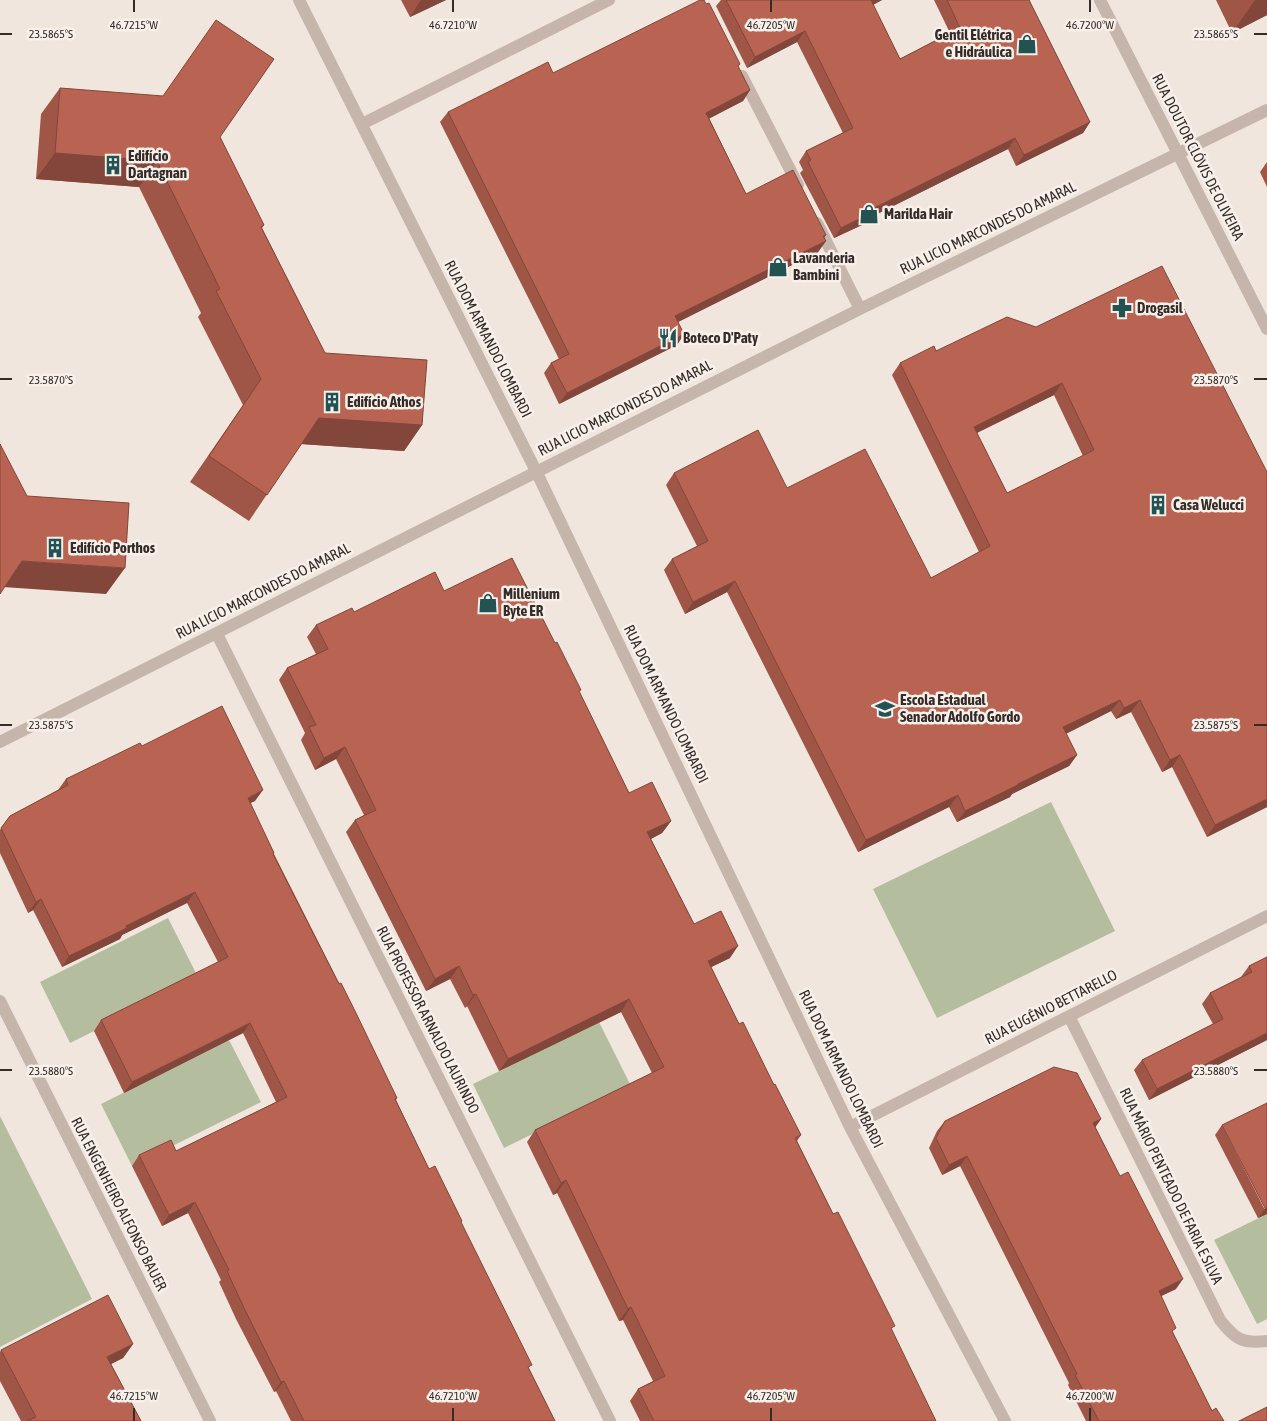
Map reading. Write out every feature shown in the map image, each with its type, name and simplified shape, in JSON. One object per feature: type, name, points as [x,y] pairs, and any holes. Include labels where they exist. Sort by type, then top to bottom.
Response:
[{"type":"street","name":"RUA DOM ARMANDO LOMBARDI","points":[[299,0],[536,471],[850,1127],[1005,1421]]},
{"type":"street","points":[[362,124],[609,0]]},
{"type":"street","name":"RUA DOUTOR CLÓVIS DE OLIVEIRA","points":[[1100,0],[1267,329]]},
{"type":"street","points":[[738,68],[803,196]]},
{"type":"street","name":"RUA LICIO MARCONDES DO AMARAL","points":[[0,742],[860,309],[1267,110]]},
{"type":"street","points":[[812,214],[860,309]]},
{"type":"street","name":"RUA PROFESSOR ARNALDO LAURINDO","points":[[217,634],[610,1421]]},
{"type":"street","name":"RUA EUGÊNIO BETTARELLO","points":[[850,1127],[1267,916]]},
{"type":"street","name":"RUA ENGENHEIRO ALFONSO BAUER","points":[[0,1001],[210,1421]]},
{"type":"street","name":"RUA MÁRIO PENTEADO DE FARIA E SILVA","points":[[1069,1016],[1220,1320],[1232,1336],[1254,1343],[1267,1341]]},
{"type":"green space","points":[[1051,802],[1115,931],[937,1018],[873,889]]},
{"type":"green space","points":[[168,918],[199,979],[70,1043],[40,982]]},
{"type":"green space","points":[[599,1022],[631,1086],[504,1148],[473,1084]]},
{"type":"green space","points":[[229,1040],[261,1102],[132,1166],[101,1104]]},
{"type":"green space","points":[[0,1116],[92,1299],[0,1347]]},
{"type":"green space","points":[[1267,1214],[1267,1319],[1257,1324],[1214,1240]]},
{"type":"building","points":[[700,0],[704,0],[706,4],[709,3],[740,64],[738,66],[750,90],[706,113],[746,194],[793,170],[826,235],[823,236],[826,241],[675,316],[684,334],[567,393],[551,363],[569,354],[448,112],[548,62],[553,73]]},
{"type":"building","points":[[726,0],[871,0],[900,59],[960,28],[947,0],[1029,0],[1090,122],[1024,155],[1015,138],[868,211],[869,214],[841,228],[808,162],[811,160],[806,151],[853,128],[805,31],[755,57]]},
{"type":"building","points":[[216,20],[274,59],[220,137],[264,225],[261,227],[325,353],[427,360],[422,425],[319,418],[267,495],[209,456],[261,379],[216,291],[220,289],[157,161],[55,153],[60,88],[163,96]]},
{"type":"building","points":[[1162,266],[1267,472],[1267,799],[1215,825],[1180,755],[1170,760],[1140,700],[1124,708],[1120,700],[1063,727],[1077,755],[965,811],[958,795],[866,840],[735,581],[693,602],[672,559],[708,541],[674,473],[758,430],[787,488],[865,449],[931,578],[990,546],[900,363],[934,346],[936,351],[1007,317],[1036,327]],"holes":[[[1062,383],[1094,450],[1007,493],[974,427]]]},
{"type":"building","points":[[0,444],[27,496],[129,503],[125,568],[22,561],[0,594]]},
{"type":"building","points":[[512,558],[581,690],[579,691],[629,793],[652,782],[671,821],[647,832],[694,924],[721,911],[738,946],[708,961],[739,1024],[743,1022],[801,1135],[795,1138],[833,1214],[838,1212],[895,1326],[891,1328],[936,1421],[654,1421],[638,1389],[665,1376],[631,1307],[628,1309],[566,1180],[561,1183],[535,1130],[664,1067],[629,999],[508,1059],[476,994],[473,995],[459,966],[435,979],[355,820],[376,810],[345,747],[324,758],[309,727],[316,725],[287,668],[328,649],[316,625],[352,608],[354,612],[435,572],[444,591]]},
{"type":"building","points":[[222,706],[263,790],[248,798],[273,854],[339,984],[341,983],[355,1011],[429,1169],[435,1166],[532,1365],[528,1367],[555,1421],[304,1421],[284,1381],[281,1382],[244,1308],[227,1271],[229,1270],[195,1202],[169,1215],[139,1155],[171,1140],[176,1151],[287,1097],[250,1023],[132,1082],[101,1020],[228,957],[195,892],[69,956],[41,899],[36,902],[1,828],[10,816],[68,785],[66,779],[140,743],[142,746]]},
{"type":"building","points":[[1267,957],[1267,1033],[1157,1089],[1142,1060],[1223,1019],[1210,993],[1252,972],[1249,966]]},
{"type":"building","points":[[1054,1067],[1077,1073],[1101,1119],[1093,1123],[1120,1176],[1128,1172],[1183,1279],[1159,1291],[1176,1328],[1172,1331],[1212,1411],[1216,1408],[1224,1421],[1099,1421],[967,1156],[949,1165],[936,1138],[945,1121]]},
{"type":"building","points":[[1267,1103],[1267,1207],[1265,1208],[1222,1125]]},
{"type":"building","points":[[108,1295],[133,1344],[107,1357],[141,1421],[27,1421],[36,1417],[1,1350]]},
{"type":"building","points":[[1267,1407],[1267,1421],[1239,1421]]},
{"type":"place","name":"Gentil Elétrica e Hidráulica","points":[[1027,44]]},
{"type":"place","name":"Edifício Dartagnan","points":[[113,165]]},
{"type":"place","name":"Marilda Hair","points":[[869,214]]},
{"type":"place","name":"Lavanderia Bambini","points":[[778,267]]},
{"type":"place","name":"Drogasil","points":[[1122,308]]},
{"type":"place","name":"Boteco D'Paty","points":[[668,338]]},
{"type":"place","name":"Edifício Athos","points":[[332,402]]},
{"type":"place","name":"Casa Welucci","points":[[1158,505]]},
{"type":"place","name":"Edifício Porthos","points":[[55,548]]},
{"type":"place","name":"Millenium Byte ER","points":[[488,603]]},
{"type":"place","name":"Escola Estadual Senador Adolfo Gordo","points":[[885,709]]}]
